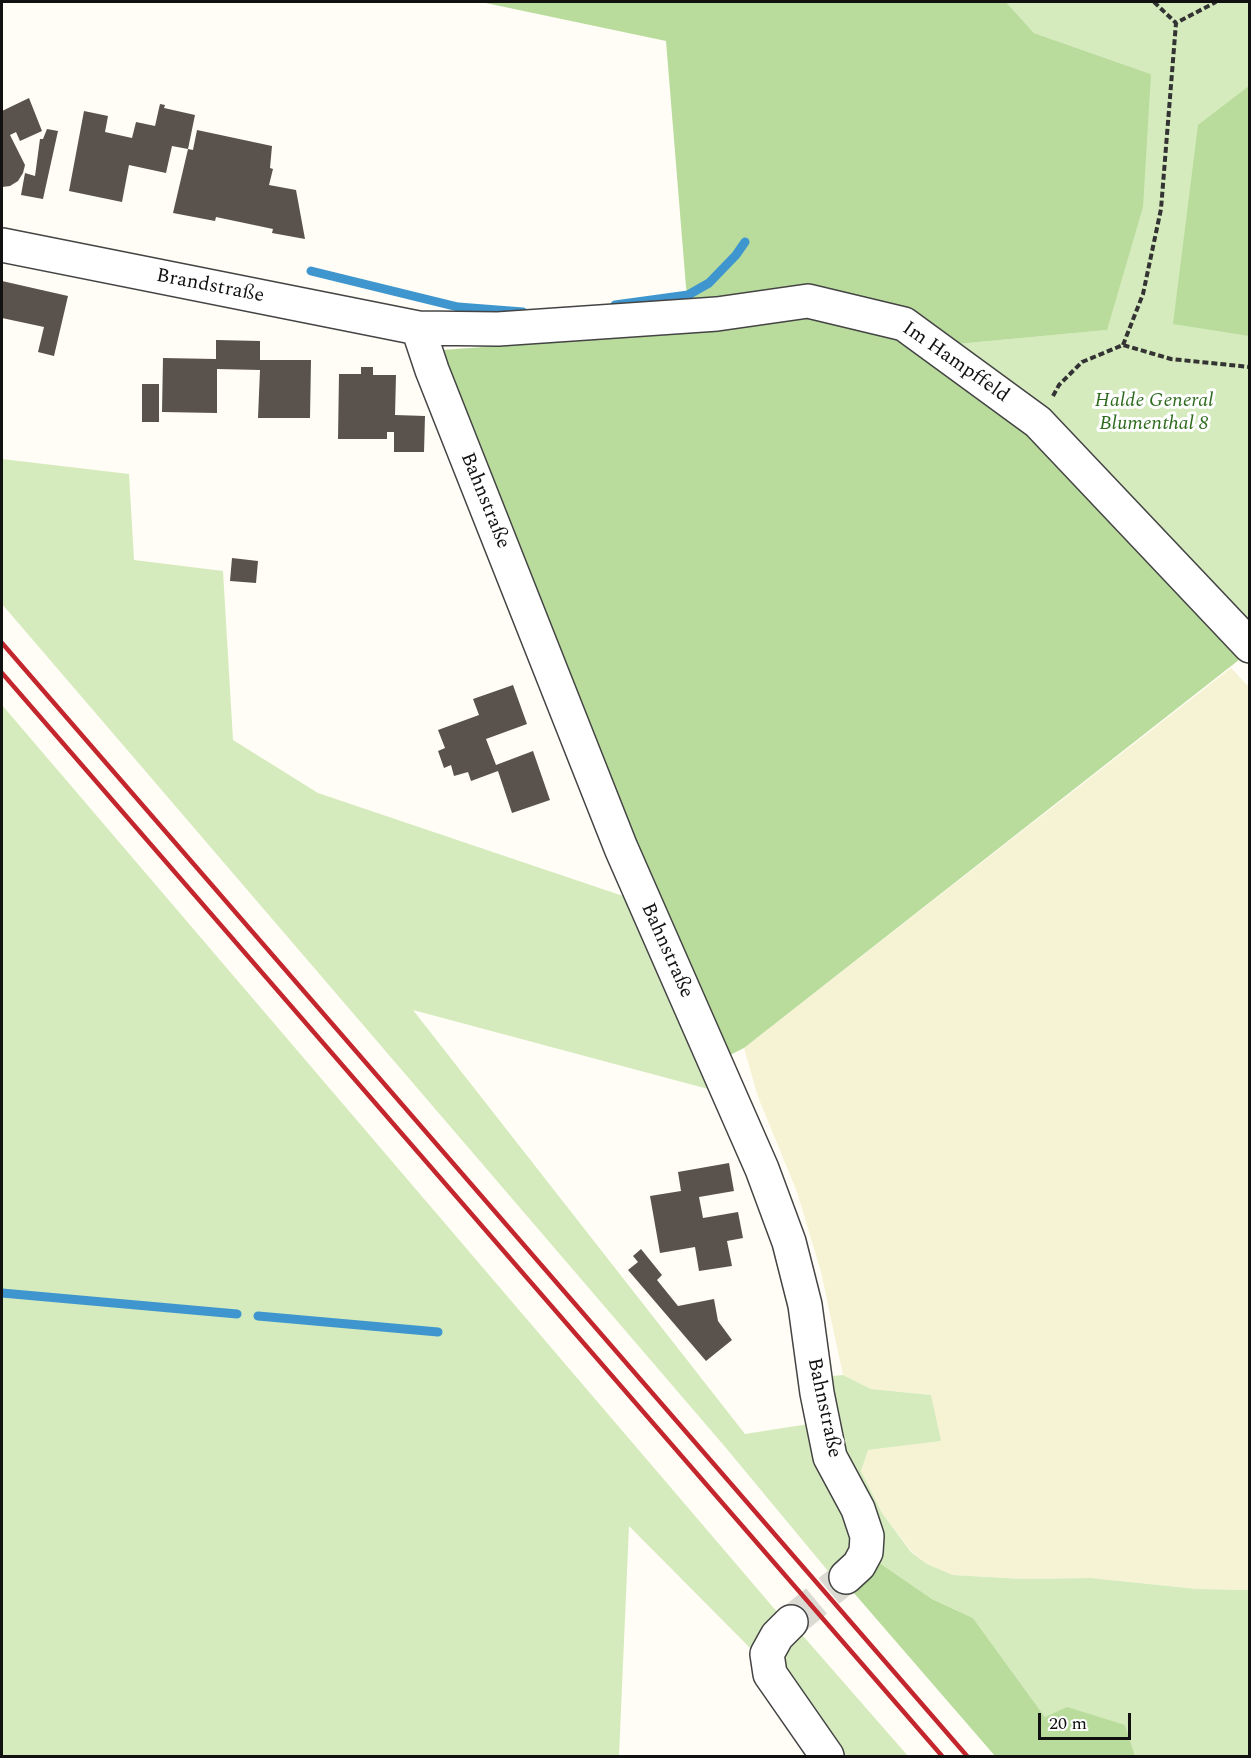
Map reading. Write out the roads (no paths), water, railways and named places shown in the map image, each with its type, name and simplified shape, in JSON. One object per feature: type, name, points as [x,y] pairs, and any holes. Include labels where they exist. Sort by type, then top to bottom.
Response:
[{"type":"street","name":"Brandstraße","points":[[2,245],[418,328]]},
{"type":"street","name":"Im Hampffeld","points":[[418,328],[498,328],[717,314],[808,301],[904,324],[1038,422],[1250,646]]},
{"type":"street","name":"Bahnstraße","points":[[418,328],[432,370],[621,848],[762,1169],[789,1242],[805,1305],[817,1393],[830,1457],[858,1509],[867,1536],[866,1552],[859,1564],[846,1577]]},
{"type":"street","points":[[791,1622],[777,1636],[767,1654],[770,1674],[827,1756]]},
{"type":"waterway","points":[[615,305],[688,295],[709,283],[736,255],[745,242]]},
{"type":"waterway","points":[[311,271],[458,307],[523,312]]},
{"type":"waterway","points":[[2,1293],[237,1314]]},
{"type":"waterway","points":[[258,1316],[438,1332]]},
{"type":"tunnel","points":[[791,1622],[846,1577]]},
{"type":"railway","points":[[2,643],[967,1756]]},
{"type":"railway","points":[[2,673],[942,1756]]},
{"type":"park label","name":"Halde General Blumenthal 8","points":[[1154,414]]}]
